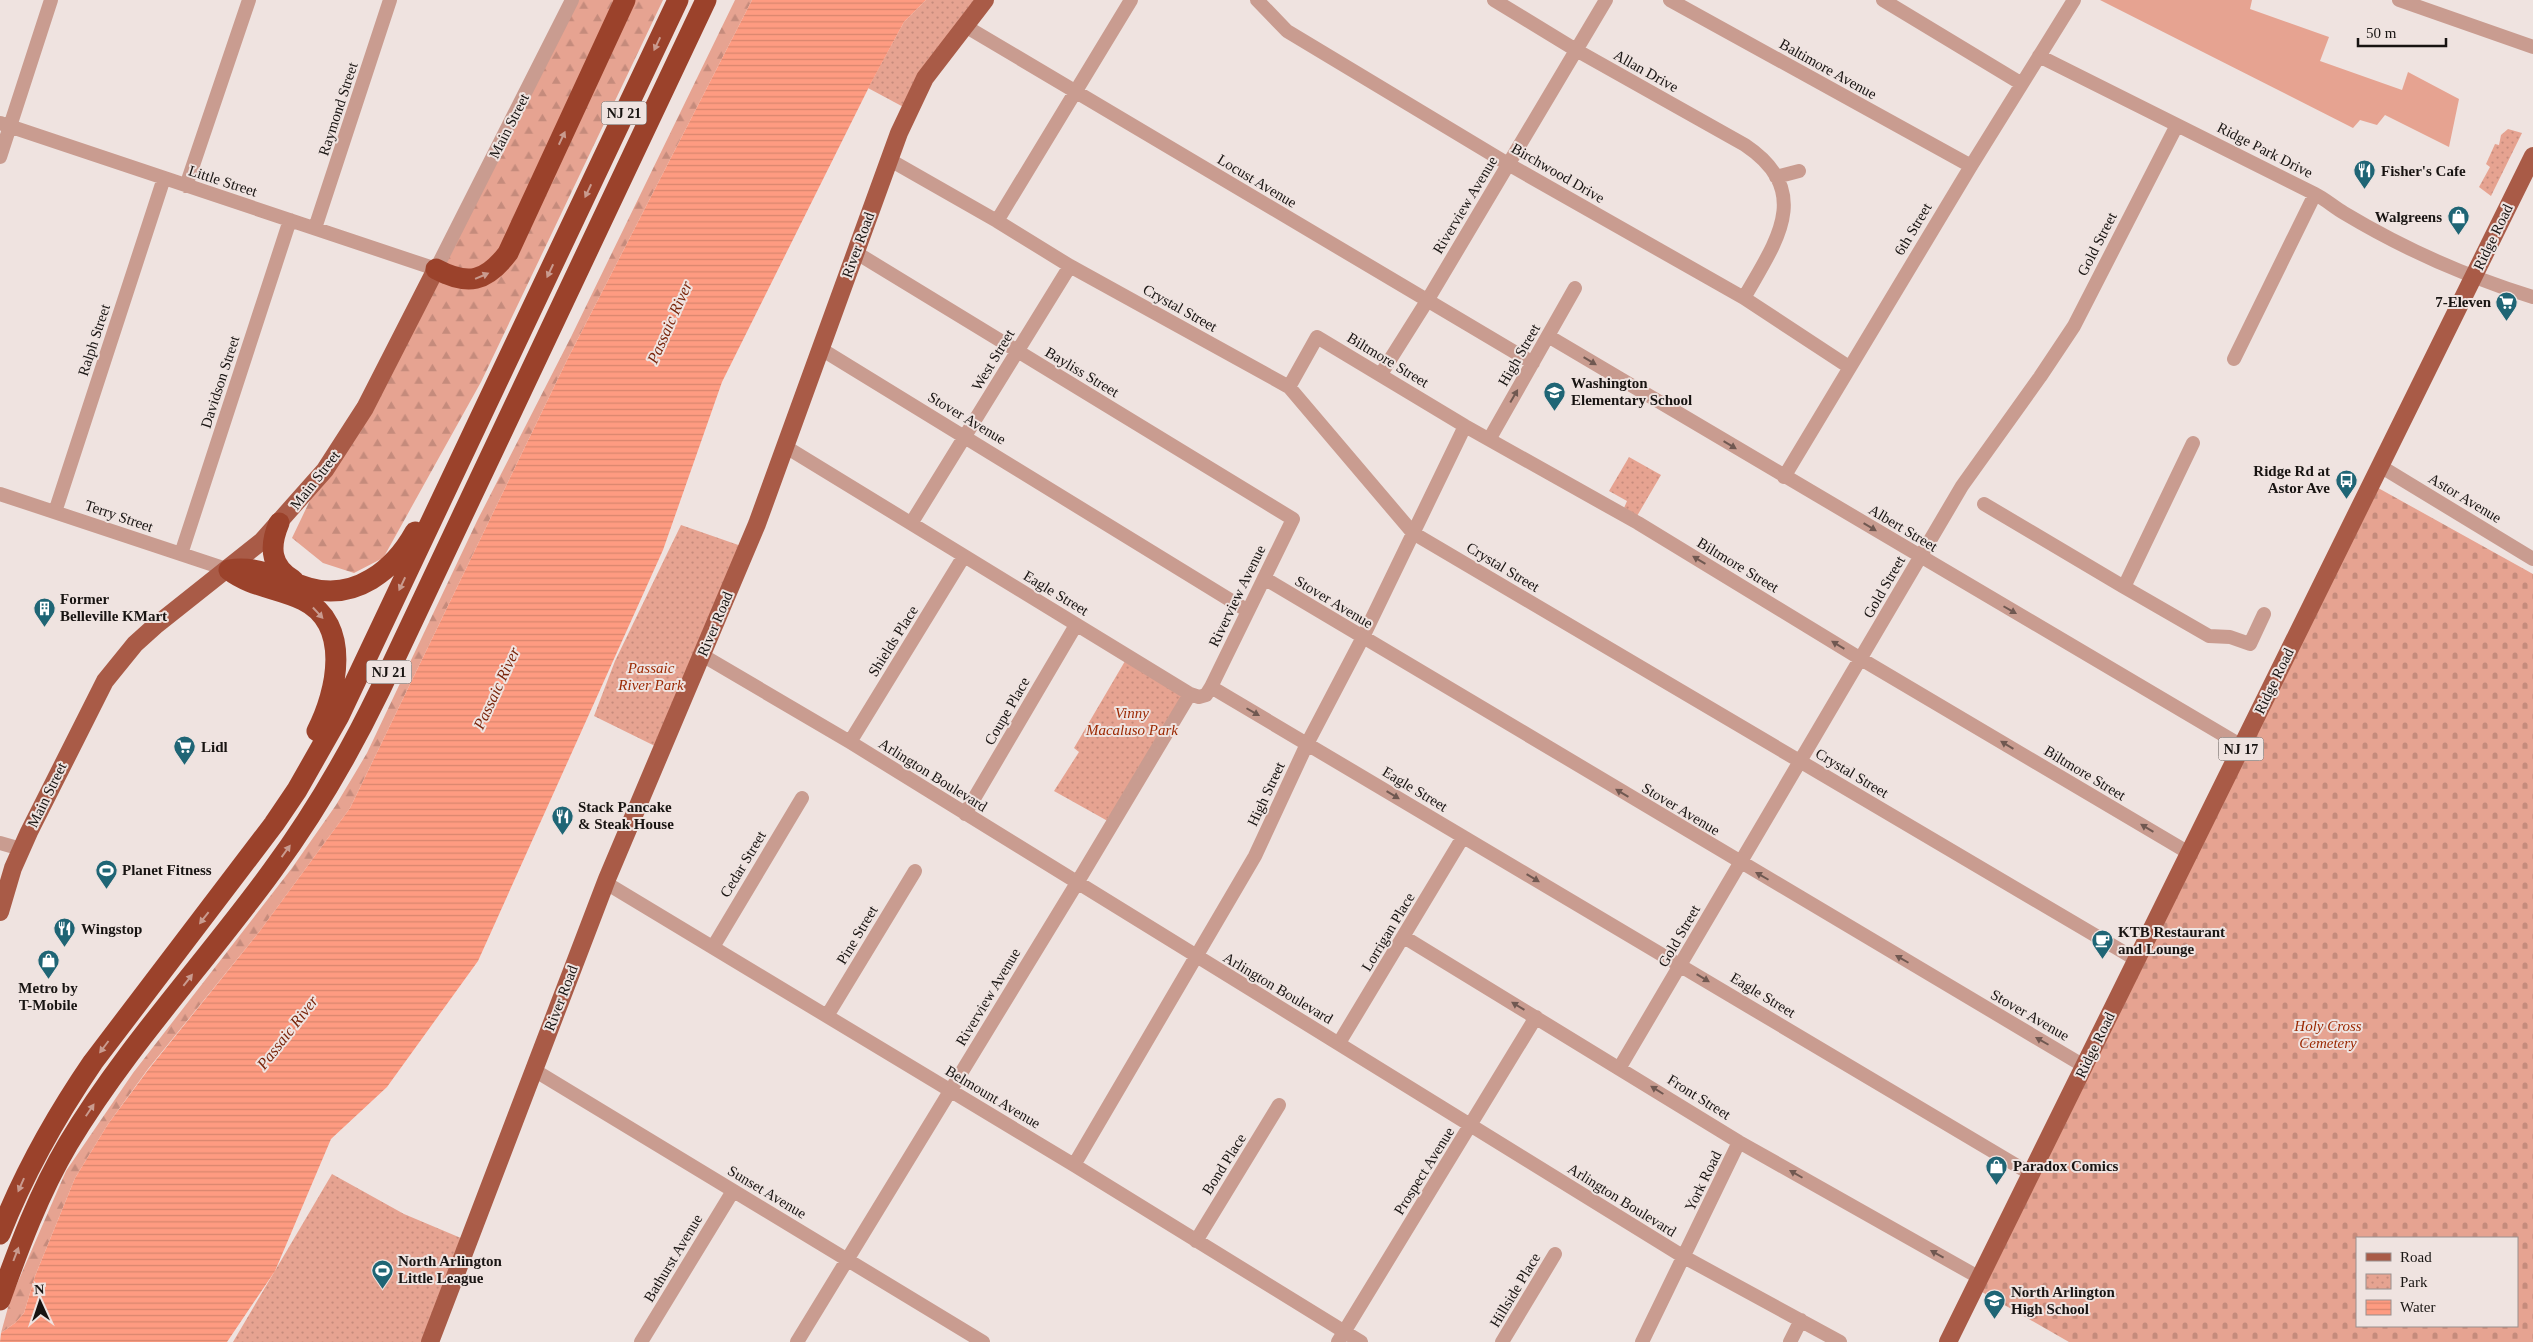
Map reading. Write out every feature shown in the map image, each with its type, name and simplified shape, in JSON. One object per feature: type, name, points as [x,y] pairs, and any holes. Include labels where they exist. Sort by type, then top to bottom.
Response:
[{"type":"highway","points":[[436,269],[465,281],[477,279],[489,273],[508,253],[625,0]]},
{"type":"highway","name":"NJ 21","points":[[0,1234],[26,1173],[69,1097],[108,1042],[224,892],[297,790],[338,716],[678,0]]},
{"type":"highway","name":"NJ 21","points":[[0,1300],[29,1221],[47,1183],[90,1110],[286,852],[319,802],[354,743],[706,0]]},
{"type":"highway","points":[[228,570],[251,568],[309,588],[337,592],[353,588],[381,573],[404,550],[528,318]]},
{"type":"highway","points":[[279,523],[274,536],[273,558],[278,568],[286,576],[309,588]]},
{"type":"highway","points":[[224,892],[318,728],[331,695],[336,664],[336,650],[329,626],[314,607],[292,596],[245,581],[228,570]]},
{"type":"main road","name":"River Road","points":[[430,1342],[606,882],[757,524],[855,252],[906,118],[925,78],[984,0]]},
{"type":"main road","name":"Ridge Road","points":[[1948,1342],[2533,156]]},
{"type":"main road","name":"Main Street","points":[[0,912],[21,849],[90,708],[118,663],[155,626],[228,570],[279,523],[325,470],[351,431],[380,381],[436,269]]},
{"type":"street","points":[[0,158],[5,125],[51,0]]},
{"type":"street","points":[[186,186],[250,0]]},
{"type":"street","name":"Raymond Street","points":[[315,228],[390,0]]},
{"type":"street","name":"Main Street","points":[[436,269],[572,0]]},
{"type":"street","points":[[997,221],[1131,0]]},
{"type":"street","name":"Birchwood Drive","points":[[1257,0],[1287,31],[1508,164],[1744,298],[1849,367]]},
{"type":"street","name":"Allan Drive","points":[[1494,0],[1576,50],[1759,154],[1776,176],[1783,197],[1782,224],[1778,238],[1744,298]]},
{"type":"street","name":"Riverview Avenue","points":[[1381,374],[1428,301],[1606,0]]},
{"type":"street","name":"Baltimore Avenue","points":[[1670,0],[1971,166]]},
{"type":"street","points":[[1883,0],[2022,84]]},
{"type":"street","name":"6th Street","points":[[1784,477],[1971,166],[2074,0]]},
{"type":"street","points":[[2399,0],[2533,47]]},
{"type":"street","name":"Locust Avenue","points":[[965,26],[1533,363]]},
{"type":"street","name":"Ridge Park Drive","points":[[2039,56],[2315,194],[2345,213],[2432,260],[2473,278],[2533,297]]},
{"type":"street","name":"Little Street","points":[[5,125],[436,269]]},
{"type":"street","name":"Gold Street","points":[[1620,1067],[1962,486],[2074,326],[2177,125]]},
{"type":"street","name":"Crystal Street","points":[[890,160],[997,221],[1070,266],[1289,387],[1413,532],[2137,960]]},
{"type":"street","points":[[1776,176],[1798,171]]},
{"type":"street","name":"Ralph Street","points":[[55,512],[164,178]]},
{"type":"street","points":[[2234,359],[2315,194]]},
{"type":"street","name":"Davidson Street","points":[[181,554],[290,220]]},
{"type":"street","name":"Bayliss Street","points":[[855,252],[1293,519]]},
{"type":"street","name":"West Street","points":[[912,522],[1070,266]]},
{"type":"street","name":"High Street","points":[[1490,438],[1575,288]]},
{"type":"street","name":"Albert Street","points":[[1548,336],[2242,746]]},
{"type":"street","name":"Biltmore Street","points":[[1289,387],[1317,337],[1465,426],[1490,438],[1638,523],[1861,659],[2189,853]]},
{"type":"street","name":"Stover Avenue","points":[[821,349],[1248,611]]},
{"type":"street","name":"High Street","points":[[1074,1164],[1255,856],[1308,744],[1362,639],[1465,426]]},
{"type":"street","points":[[2124,587],[2193,443]]},
{"type":"street","name":"Eagle Street","points":[[786,447],[912,522],[964,556],[1190,694]]},
{"type":"street","name":"Astor Avenue","points":[[2380,466],[2533,559]]},
{"type":"street","name":"Terry Street","points":[[0,494],[228,570]]},
{"type":"street","points":[[1984,504],[2210,636],[2230,637],[2250,644],[2264,614]]},
{"type":"street","name":"Riverview Avenue","points":[[1211,687],[1293,519]]},
{"type":"street","name":"Shields Place","points":[[850,742],[964,556]]},
{"type":"street","name":"Stover Avenue","points":[[1264,578],[1362,639],[2084,1066]]},
{"type":"street","name":"Coupe Place","points":[[965,814],[1076,625]]},
{"type":"street","name":"Arlington Boulevard","points":[[702,655],[850,742],[1684,1257],[1840,1342]]},
{"type":"street","points":[[1190,694],[1199,697],[1206,695],[1211,687]]},
{"type":"street","name":"Eagle Street","points":[[1211,687],[2031,1174]]},
{"type":"street","name":"Riverview Avenue","points":[[797,1342],[1190,694]]},
{"type":"street","name":"Cedar Street","points":[[713,947],[802,798]]},
{"type":"street","name":"Lorrigan Place","points":[[1338,1043],[1464,837]]},
{"type":"street","points":[[0,843],[21,849]]},
{"type":"street","name":"Pine Street","points":[[827,1016],[915,871]]},
{"type":"street","name":"Belmount Avenue","points":[[606,882],[1074,1164],[1196,1241],[1341,1337],[1361,1342]]},
{"type":"street","name":"Front Street","points":[[1404,937],[1620,1067],[1739,1142],[1980,1278]]},
{"type":"street","name":"Prospect Avenue","points":[[1341,1337],[1536,1017]]},
{"type":"street","name":"Sunset Avenue","points":[[534,1070],[983,1342]]},
{"type":"street","name":"Bond Place","points":[[1196,1241],[1280,1105]]},
{"type":"street","name":"York Road","points":[[1642,1342],[1739,1142]]},
{"type":"street","name":"Bathurst Avenue","points":[[641,1342],[733,1191]]},
{"type":"street","name":"Hillside Place","points":[[1502,1342],[1555,1254]]},
{"type":"street","points":[[1790,1342],[1801,1320]]},
{"type":"green space","points":[[576,0],[663,0],[481,382],[381,562],[381,559],[354,573],[323,563],[292,538],[313,494]]},
{"type":"green space","points":[[735,0],[752,0],[568,358],[350,808],[259,932],[148,1069],[108,1124],[75,1178],[35,1276],[24,1313],[15,1323],[1,1333],[10,1300],[66,1171],[133,1073],[292,868],[336,805],[367,753],[477,521],[571,337]]},
{"type":"green space","points":[[926,0],[985,0],[909,110],[868,88],[904,22]]},
{"type":"green space","points":[[2100,0],[2252,0],[2250,9],[2329,37],[2320,61],[2402,90],[2408,72],[2459,99],[2449,147],[2385,115],[2377,125],[2360,120],[2353,128]]},
{"type":"green space","points":[[2508,129],[2522,133],[2491,196],[2479,187],[2490,167],[2486,164],[2495,144],[2499,145],[2501,135]]},
{"type":"green space","points":[[1629,457],[1661,475],[1637,516],[1624,508],[1627,501],[1609,491]]},
{"type":"green space","name":"Holy Cross Cemetery","points":[[2371,484],[2533,574],[2533,1342],[2069,1342],[1975,1288]]},
{"type":"green space","name":"Passaic River Park","points":[[681,525],[747,548],[661,749],[594,716],[615,661]]},
{"type":"green space","name":"Vinny Macaluso Park","points":[[1128,656],[1190,694],[1113,824],[1054,791],[1079,752],[1074,748]]},
{"type":"green space","points":[[332,1174],[404,1214],[468,1241],[430,1342],[233,1342]]},
{"type":"water","name":"Passaic River","points":[[752,0],[926,0],[904,22],[871,83],[722,382],[663,550],[478,961],[387,1087],[331,1139],[275,1271],[227,1342],[0,1342],[1,1333],[15,1323],[24,1313],[35,1276],[75,1178],[108,1124],[148,1070],[259,932],[350,808],[568,358]]},
{"type":"place","name":"Fisher's Cafe","points":[[2365,190]]},
{"type":"place","name":"Walgreens","points":[[2458,236]]},
{"type":"place","name":"7-Eleven","points":[[2507,321]]},
{"type":"place","name":"Washington Elementary School","points":[[1555,411]]},
{"type":"place","name":"Ridge Rd at Astor Ave","points":[[2346,499]]},
{"type":"place","name":"Former Belleville KMart","points":[[44,627]]},
{"type":"place","name":"Lidl","points":[[185,766]]},
{"type":"place","name":"Stack Pancake & Steak House","points":[[562,835]]},
{"type":"place","name":"Planet Fitness","points":[[106,889]]},
{"type":"place","name":"Wingstop","points":[[65,948]]},
{"type":"place","name":"KTB Restaurant and Lounge","points":[[2102,960]]},
{"type":"place","name":"Metro by T-Mobile","points":[[48,979]]},
{"type":"place","name":"Paradox Comics","points":[[1997,1185]]},
{"type":"place","name":"North Arlington Little League","points":[[382,1289]]},
{"type":"place","name":"North Arlington High School","points":[[1995,1320]]}]
